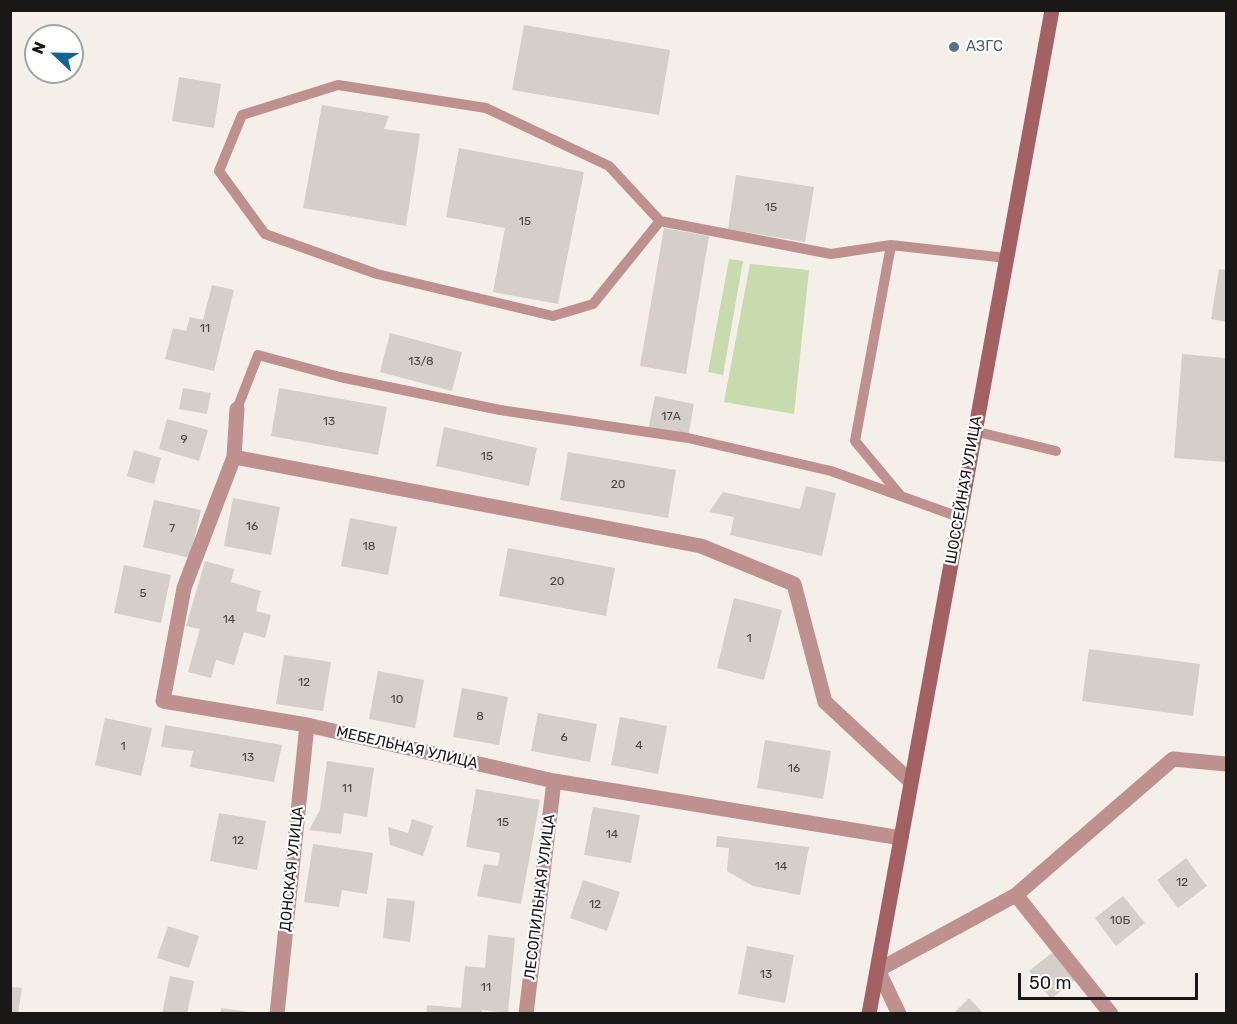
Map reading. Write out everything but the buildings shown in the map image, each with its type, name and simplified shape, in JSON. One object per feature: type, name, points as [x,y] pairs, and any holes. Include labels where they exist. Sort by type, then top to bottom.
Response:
[{"type":"main road","name":"ШОССЕЙНАЯ УЛИЦА","points":[[869,1014],[1052,10]]},
{"type":"street","name":"МЕБЕЛЬНАЯ УЛИЦА","points":[[237,409],[234,458],[184,588],[163,700],[307,725],[554,781],[901,838]]},
{"type":"street","points":[[234,458],[701,546],[794,584],[825,702],[910,781]]},
{"type":"street","name":"ДОНСКАЯ УЛИЦА","points":[[277,1014],[307,725]]},
{"type":"street","points":[[899,1014],[878,970],[1016,896],[1173,759],[1227,764]]},
{"type":"street","name":"ЛЕСОПИЛЬНАЯ УЛИЦА","points":[[526,1014],[554,781]]},
{"type":"street","points":[[1016,896],[1111,1014]]},
{"type":"lane","points":[[660,221],[592,304],[553,316],[377,274],[265,234],[219,171],[242,115],[338,86],[486,108],[609,166],[660,221],[831,254],[891,245],[1006,258]]},
{"type":"lane","points":[[891,245],[855,441],[901,496]]},
{"type":"lane","points":[[237,409],[258,354],[340,377],[500,410],[688,438],[831,471],[959,517]]},
{"type":"lane","points":[[974,431],[1056,452]]},
{"type":"green space","points":[[729,259],[743,261],[723,375],[708,372]]},
{"type":"green space","points":[[750,264],[809,270],[794,414],[724,402]]},
{"type":"place","name":"АЗГС","points":[[954,47]]}]
